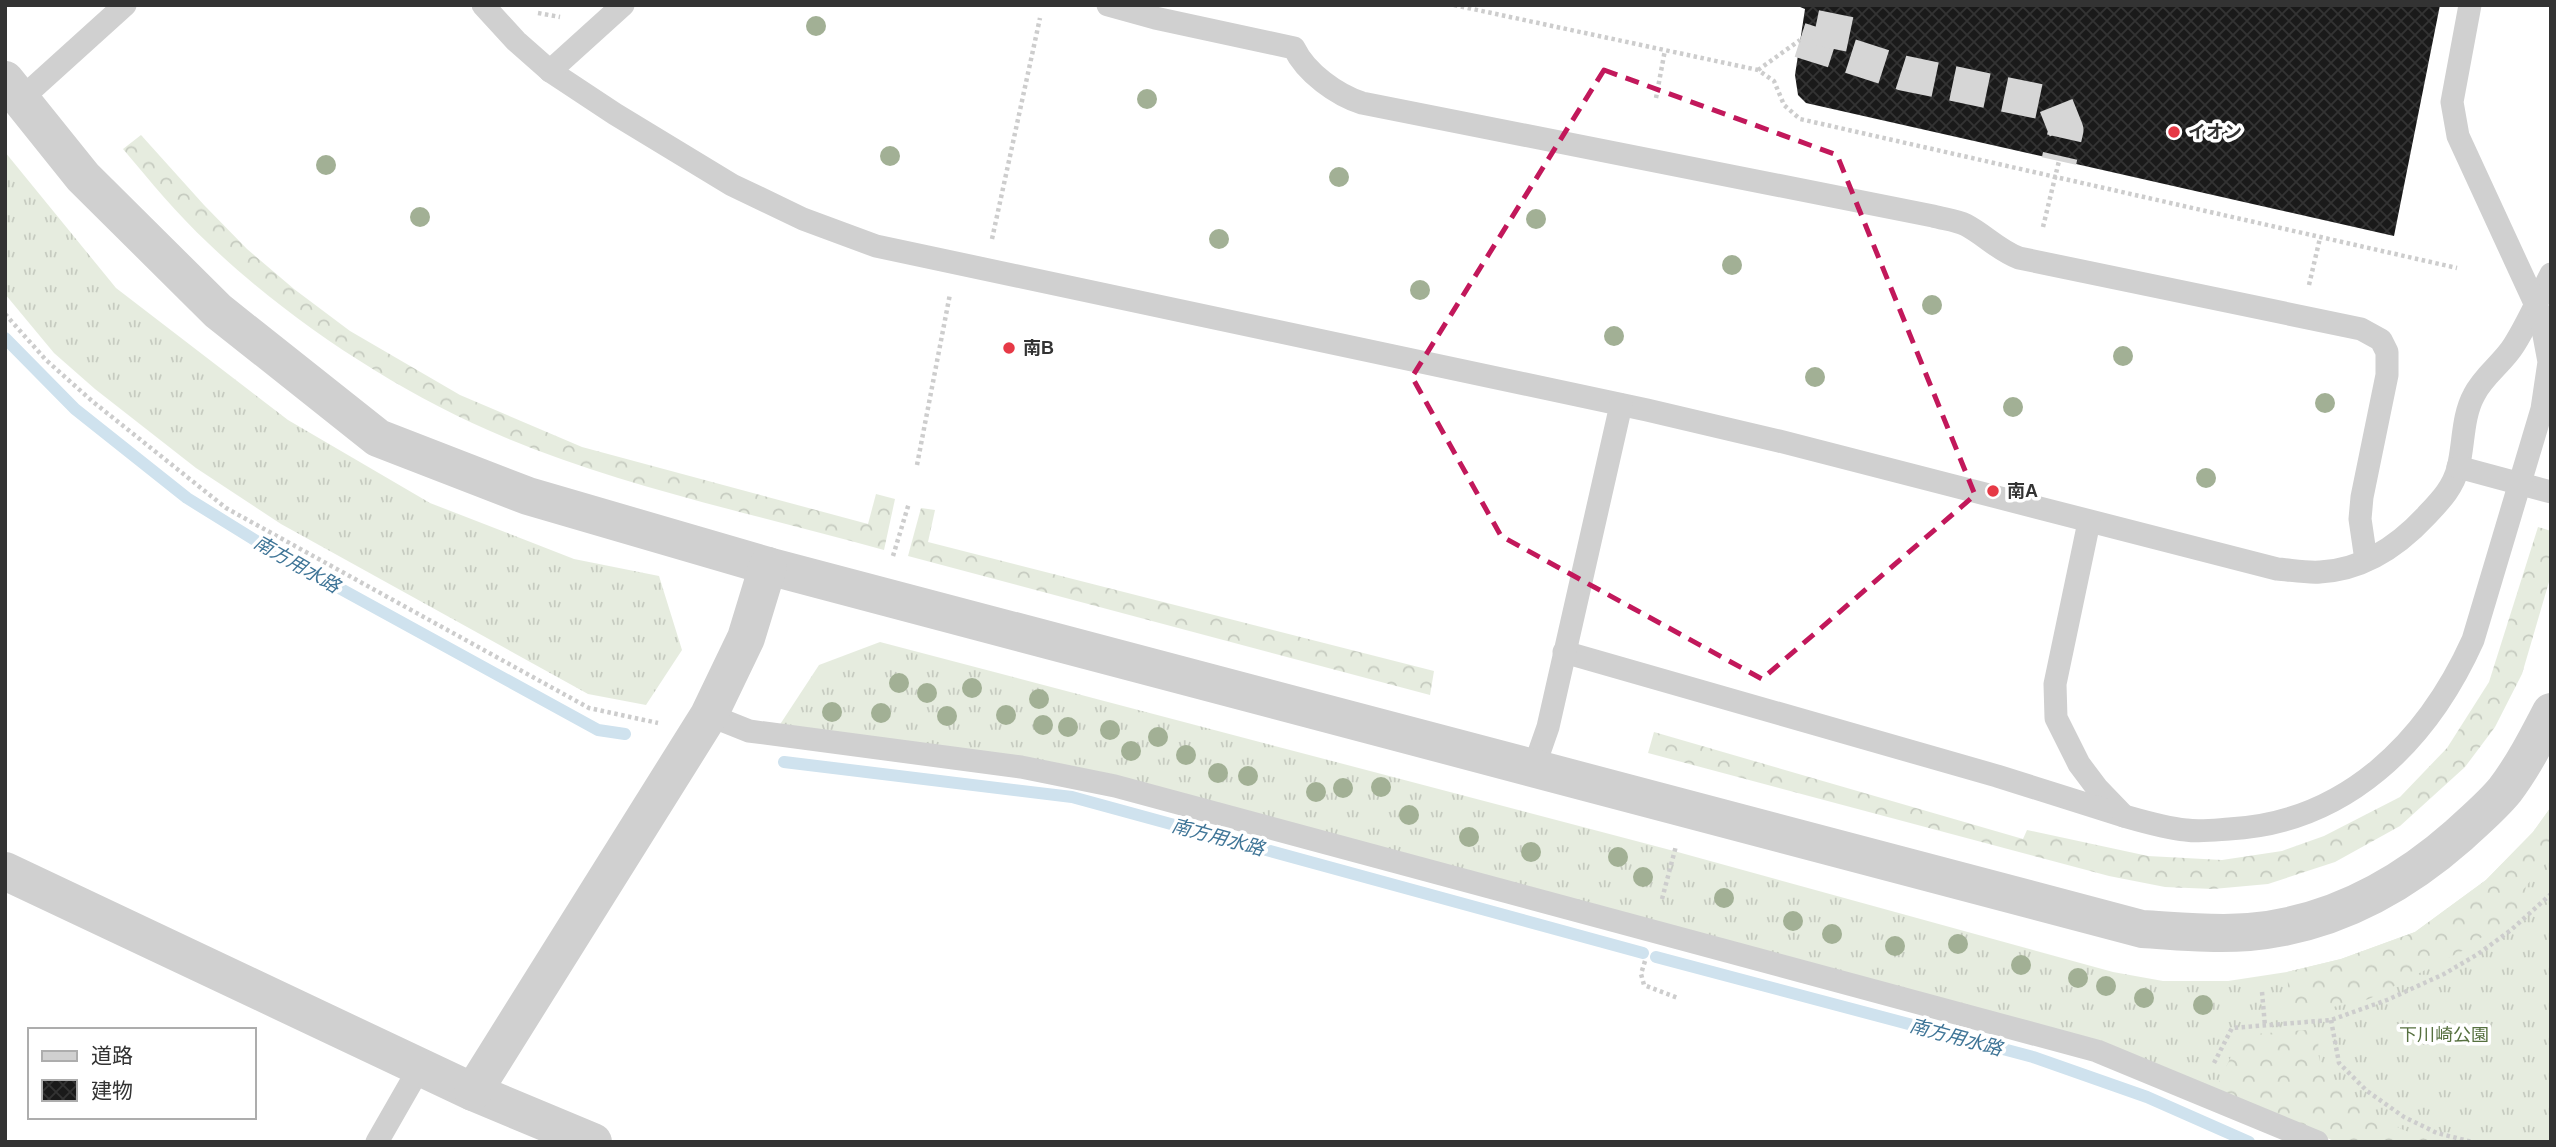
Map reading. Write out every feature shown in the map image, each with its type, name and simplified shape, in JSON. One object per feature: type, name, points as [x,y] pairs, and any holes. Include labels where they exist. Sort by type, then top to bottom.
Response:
[{"type":"street","points":[[13,89],[83,177],[218,311],[379,438],[528,496],[768,566],[2142,929],[2248,932],[2289,926],[2336,914],[2387,888],[2434,856],[2504,791],[2532,749],[2551,712]]},
{"type":"street","points":[[473,1092],[709,715],[746,638],[768,566]]},
{"type":"street","points":[[5,872],[473,1092],[593,1142]]},
{"type":"lane","points":[[13,89],[125,5]]},
{"type":"lane","points":[[483,5],[516,41],[550,71],[615,114],[732,185],[803,219],[876,246],[1779,441],[2277,569],[2319,572],[2343,569],[2384,552],[2409,534],[2451,488],[2474,395],[2513,347],[2551,274]]},
{"type":"lane","points":[[550,71],[624,5]]},
{"type":"lane","points":[[1108,5],[1155,19],[1294,48],[1299,58],[1336,91],[1362,103],[1933,216],[1963,223],[2001,251],[2019,258],[2361,329],[2381,340],[2387,352],[2387,375],[2362,497],[2360,519],[2366,560]]},
{"type":"lane","points":[[1564,652],[1959,765],[2159,826],[2190,831],[2244,828],[2289,820],[2339,800],[2384,767],[2432,714],[2461,667],[2473,640],[2542,409],[2549,362],[2540,314],[2458,136],[2453,116],[2453,87],[2470,5]]},
{"type":"lane","points":[[1534,767],[1548,727],[1621,405]]},
{"type":"lane","points":[[2458,467],[2551,492]]},
{"type":"lane","points":[[2089,522],[2055,684],[2056,718],[2079,764],[2124,816]]},
{"type":"lane","points":[[709,715],[748,731],[1021,767],[1115,786],[2097,1051],[2316,1142]]},
{"type":"lane","points":[[377,1142],[421,1067]]},
{"type":"path","points":[[528,5],[538,14],[568,17]]},
{"type":"path","points":[[1454,5],[1758,70],[1774,82],[1784,104],[1800,119],[2457,268]]},
{"type":"path","points":[[992,240],[1040,18]]},
{"type":"path","points":[[1758,70],[1800,40]]},
{"type":"path","points":[[1656,98],[1665,50]]},
{"type":"path","points":[[2043,227],[2059,160]]},
{"type":"path","points":[[2299,316],[2320,237]]},
{"type":"path","points":[[917,465],[950,293],[961,296]]},
{"type":"path","points":[[5,314],[46,360],[92,401],[226,508],[589,708],[659,723]]},
{"type":"path","points":[[891,564],[909,503]]},
{"type":"path","points":[[1653,932],[1678,839]]},
{"type":"path","points":[[2199,1093],[2232,1028],[2331,1020],[2387,1000],[2466,961],[2511,930],[2551,894]]},
{"type":"path","points":[[1644,965],[1641,974],[1644,985],[1678,998]]},
{"type":"path","points":[[2263,992],[2265,1026]]},
{"type":"path","points":[[2331,1020],[2339,1063],[2367,1091],[2404,1117],[2437,1133],[2472,1142]]},
{"type":"highlighted area","points":[[1604,70],[1837,155],[1975,495],[1762,679],[1501,536],[1412,377]]},
{"type":"green space","points":[[141,135],[247,249],[294,289],[350,331],[460,395],[582,447],[868,524],[876,494],[895,499],[884,550],[596,471],[504,437],[425,399],[347,353],[239,272],[175,209],[123,149]]},
{"type":"green space","points":[[5,152],[116,288],[288,420],[430,503],[574,559],[659,576],[682,650],[646,705],[588,694],[281,524],[196,468],[95,389],[54,353],[5,294]]},
{"type":"green space","points":[[921,508],[935,510],[928,542],[1434,671],[1430,695],[908,556]]},
{"type":"green space","points":[[2538,527],[2551,531],[2551,575],[2522,674],[2495,727],[2465,767],[2400,826],[2335,862],[2268,884],[2213,889],[2165,887],[2109,876],[1648,753],[1654,732],[2023,839],[2027,830],[2148,856],[2222,860],[2282,851],[2324,836],[2400,797],[2447,748],[2489,682]]},
{"type":"green space","name":"下川崎公園","points":[[880,642],[1674,851],[2113,972],[2163,981],[2228,981],[2287,972],[2341,959],[2415,932],[2486,880],[2533,832],[2551,807],[2551,1142],[2337,1142],[2215,1091],[1656,923],[1101,772],[779,726],[819,665]]},
{"type":"green space","points":[[2551,807],[2551,857],[2526,886],[2522,909],[2462,951],[2369,999],[2290,1013],[2287,972],[2341,959],[2415,932],[2486,880],[2533,832]]},
{"type":"green space","points":[[2319,1029],[2318,1053],[2322,1070],[2356,1103],[2399,1128],[2433,1142],[2337,1142],[2215,1091],[2241,1035]]},
{"type":"building","name":"イオン","points":[[1795,5],[2440,5],[2394,236],[1806,103],[1798,95],[1795,75],[1805,9]]},
{"type":"waterway","name":"南方用水路","points":[[5,338],[75,409],[187,498],[279,555],[598,730],[625,734]]},
{"type":"waterway","name":"南方用水路","points":[[784,762],[1072,797],[1643,953]]},
{"type":"waterway","name":"南方用水路","points":[[1656,957],[2033,1057],[2147,1097],[2249,1142]]},
{"type":"tunnel","points":[[1829,48],[1838,5]]},
{"type":"tunnel","points":[[1800,40],[1903,73],[2056,105],[2066,130],[2059,161]]},
{"type":"place","name":"イオン","points":[[2174,132]]},
{"type":"place","name":"南B","points":[[1009,348]]},
{"type":"place","name":"南A","points":[[1993,491]]}]
